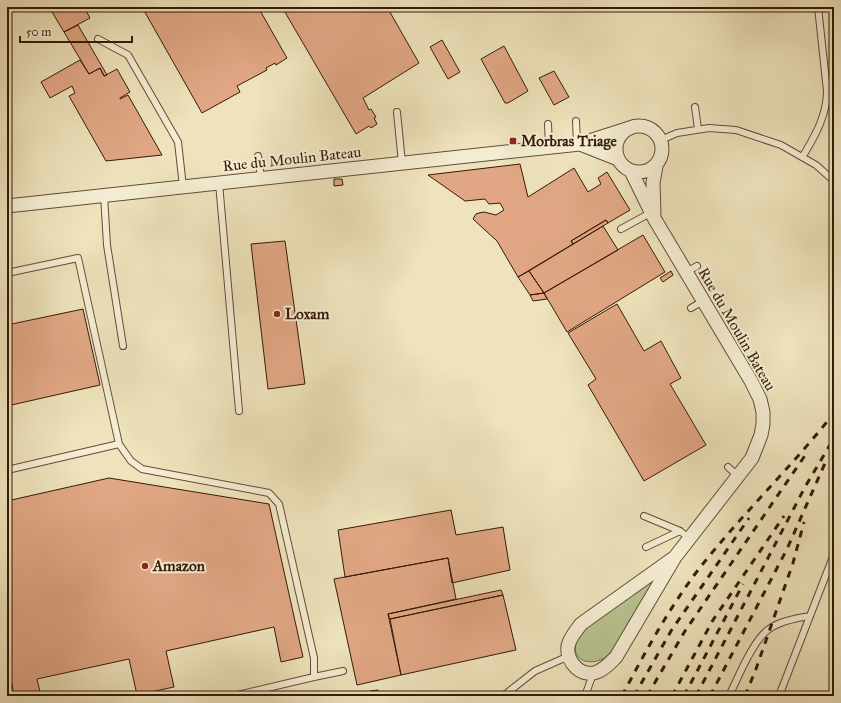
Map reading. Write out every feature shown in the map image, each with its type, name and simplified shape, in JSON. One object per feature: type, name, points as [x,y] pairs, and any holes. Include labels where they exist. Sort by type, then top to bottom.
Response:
[{"type":"street","points":[[639,126],[648,128],[655,132],[661,140],[663,149],[661,158],[656,166],[648,171],[640,173],[631,171],[623,166],[618,159],[616,150],[617,141],[622,133],[630,128],[639,126]]},
{"type":"street","name":"Rue du Moulin Bateau","points":[[7,206],[579,144],[630,128]]},
{"type":"street","name":"Rue du Moulin Bateau","points":[[579,144],[618,159]]},
{"type":"street","name":"Rue du Moulin Bateau","points":[[653,215],[653,183],[656,166]]},
{"type":"street","name":"Rue du Moulin Bateau","points":[[631,171],[653,215],[692,269],[703,301],[751,380],[760,399],[763,412],[761,435],[752,458],[675,557]]},
{"type":"street","points":[[675,557],[616,657],[605,668],[593,674],[584,672],[572,664],[568,647],[571,638],[581,624],[675,557]]},
{"type":"lane","points":[[802,156],[817,132],[827,101],[818,7]]},
{"type":"lane","points":[[98,39],[128,55],[170,128],[178,142],[183,187]]},
{"type":"lane","points":[[695,107],[698,129]]},
{"type":"lane","points":[[397,112],[402,163]]},
{"type":"lane","points":[[576,121],[579,144]]},
{"type":"lane","points":[[548,124],[549,147]]},
{"type":"lane","points":[[661,140],[677,133],[698,129],[709,128],[736,130],[782,145],[816,165],[834,181]]},
{"type":"lane","points":[[258,156],[261,178]]},
{"type":"lane","points":[[219,183],[239,411]]},
{"type":"lane","points":[[104,195],[107,245],[123,346]]},
{"type":"lane","points":[[621,229],[653,215]]},
{"type":"lane","points":[[7,273],[78,258],[119,444],[131,461],[142,469],[269,493],[279,504],[314,658],[314,677]]},
{"type":"lane","points":[[691,308],[703,301]]},
{"type":"lane","points":[[7,470],[119,444]]},
{"type":"lane","points":[[728,468],[738,476]]},
{"type":"lane","points":[[644,516],[680,531],[690,539]]},
{"type":"lane","points":[[646,547],[680,531]]},
{"type":"lane","points":[[779,696],[834,554]]},
{"type":"lane","points":[[729,696],[755,645],[764,633],[779,624],[810,616]]},
{"type":"lane","points":[[503,696],[534,671],[569,656]]},
{"type":"lane","points":[[233,696],[343,671]]},
{"type":"lane","points":[[585,696],[593,674]]},
{"type":"green space","points":[[658,574],[611,653],[603,659],[594,662],[581,660],[576,653],[575,647],[583,629]]},
{"type":"building","points":[[49,7],[84,7],[90,18],[64,32]]},
{"type":"building","points":[[142,7],[258,7],[287,58],[276,65],[275,63],[266,68],[267,70],[237,86],[240,92],[202,113]]},
{"type":"building","points":[[282,7],[387,7],[419,63],[363,98],[369,110],[371,109],[376,117],[374,118],[377,124],[371,128],[369,126],[356,134]]},
{"type":"building","points":[[78,25],[107,75],[104,76],[100,68],[89,74],[64,32]]},
{"type":"building","points":[[442,40],[460,72],[448,79],[430,47]]},
{"type":"building","points":[[504,46],[528,91],[508,103],[505,103],[481,59]]},
{"type":"building","points":[[80,60],[89,74],[100,68],[104,76],[117,69],[130,92],[120,99],[128,95],[162,155],[106,161],[69,96],[75,93],[72,86],[50,98],[41,82]]},
{"type":"building","points":[[554,71],[569,97],[554,105],[539,78]]},
{"type":"building","points":[[520,164],[528,197],[574,168],[588,192],[601,184],[598,178],[607,172],[630,210],[608,223],[606,220],[571,241],[573,244],[518,277],[497,241],[473,219],[476,214],[484,212],[496,215],[504,210],[500,203],[489,204],[485,199],[465,201],[428,175]]},
{"type":"building","points":[[334,179],[342,179],[343,185],[334,186]]},
{"type":"building","points":[[606,220],[608,223],[573,244],[571,241]]},
{"type":"building","points":[[603,226],[618,250],[544,293],[529,271]]},
{"type":"building","points":[[643,235],[665,272],[567,332],[544,293]]},
{"type":"building","name":"Loxam","points":[[285,241],[305,384],[268,389],[251,244]]},
{"type":"building","points":[[529,271],[544,293],[530,295],[518,277]]},
{"type":"building","points":[[671,271],[673,275],[663,282],[660,278]]},
{"type":"building","points":[[544,293],[547,299],[533,301],[530,295]]},
{"type":"building","points":[[617,304],[644,351],[661,341],[681,378],[670,384],[706,445],[644,481],[588,385],[596,379],[568,333]]},
{"type":"building","points":[[83,309],[100,385],[7,406],[7,325]]},
{"type":"building","name":"Amazon","points":[[109,478],[269,504],[303,657],[281,662],[274,627],[166,651],[174,687],[137,695],[129,659],[37,679],[41,696],[14,696],[12,684],[7,685],[7,501]]},
{"type":"building","points":[[451,510],[456,535],[503,527],[510,570],[452,583],[448,558],[345,577],[338,530]]},
{"type":"building","points":[[448,558],[456,599],[388,614],[401,675],[357,685],[334,579]]},
{"type":"building","points":[[501,590],[503,595],[390,619],[388,614]]},
{"type":"building","points":[[503,595],[516,650],[401,675],[390,619]]},
{"type":"building","points":[[378,690],[379,695],[371,696],[370,691]]},
{"type":"railway","points":[[622,696],[656,634],[695,574],[834,413]]},
{"type":"railway","points":[[696,696],[805,487],[834,438]]},
{"type":"railway","points":[[647,696],[685,631],[806,454]]},
{"type":"railway","points":[[710,696],[787,549],[826,461]]},
{"type":"railway","points":[[672,696],[713,620],[784,516]]},
{"type":"railway","points":[[634,696],[671,631],[749,518]]},
{"type":"railway","points":[[745,696],[793,563],[804,522]]},
{"type":"railway","points":[[684,696],[743,584]]},
{"type":"place","name":"Morbras Triage","points":[[513,141]]},
{"type":"place","name":"Loxam","points":[[277,314]]},
{"type":"place","name":"Amazon","points":[[145,566]]}]
